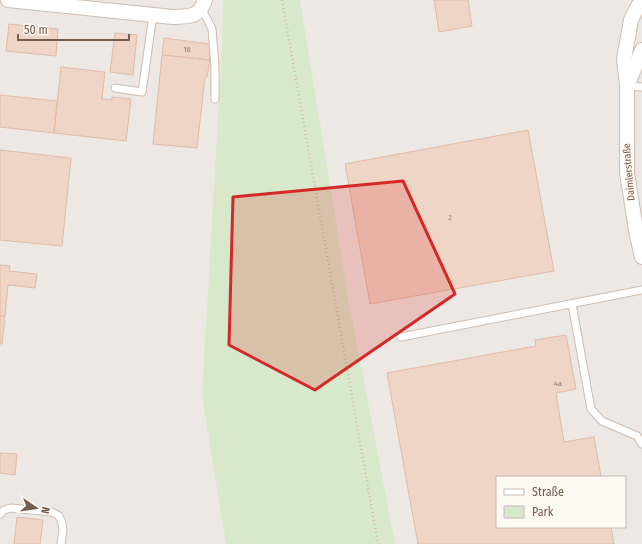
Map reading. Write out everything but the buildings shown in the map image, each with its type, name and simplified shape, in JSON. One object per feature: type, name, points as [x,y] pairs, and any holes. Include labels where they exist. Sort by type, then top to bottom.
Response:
[{"type":"street","points":[[8,0],[173,17],[192,16],[204,4]]},
{"type":"street","name":"Daimlerstraße","points":[[638,4],[631,20],[624,59],[626,86],[627,173],[638,216],[636,236],[642,258]]},
{"type":"street","name":"Daimlerstraße","points":[[626,86],[642,50]]},
{"type":"lane","points":[[204,4],[212,29],[215,66],[215,99]]},
{"type":"lane","points":[[115,88],[142,92],[152,15]]},
{"type":"lane","points":[[626,86],[642,87]]},
{"type":"lane","points":[[401,337],[642,290]]},
{"type":"lane","points":[[572,304],[590,409],[602,421],[637,436],[642,444]]},
{"type":"lane","points":[[0,514],[4,510],[11,508],[52,512],[59,516],[62,523],[63,531],[61,544]]},
{"type":"path","points":[[282,0],[378,544]]},
{"type":"highlighted area","points":[[403,181],[455,294],[315,390],[229,345],[233,197]]},
{"type":"shaded area","points":[[0,0],[642,0],[642,544],[0,544]]},
{"type":"green space","points":[[223,0],[300,0],[349,303],[395,544],[226,544],[202,395],[222,49]]}]
